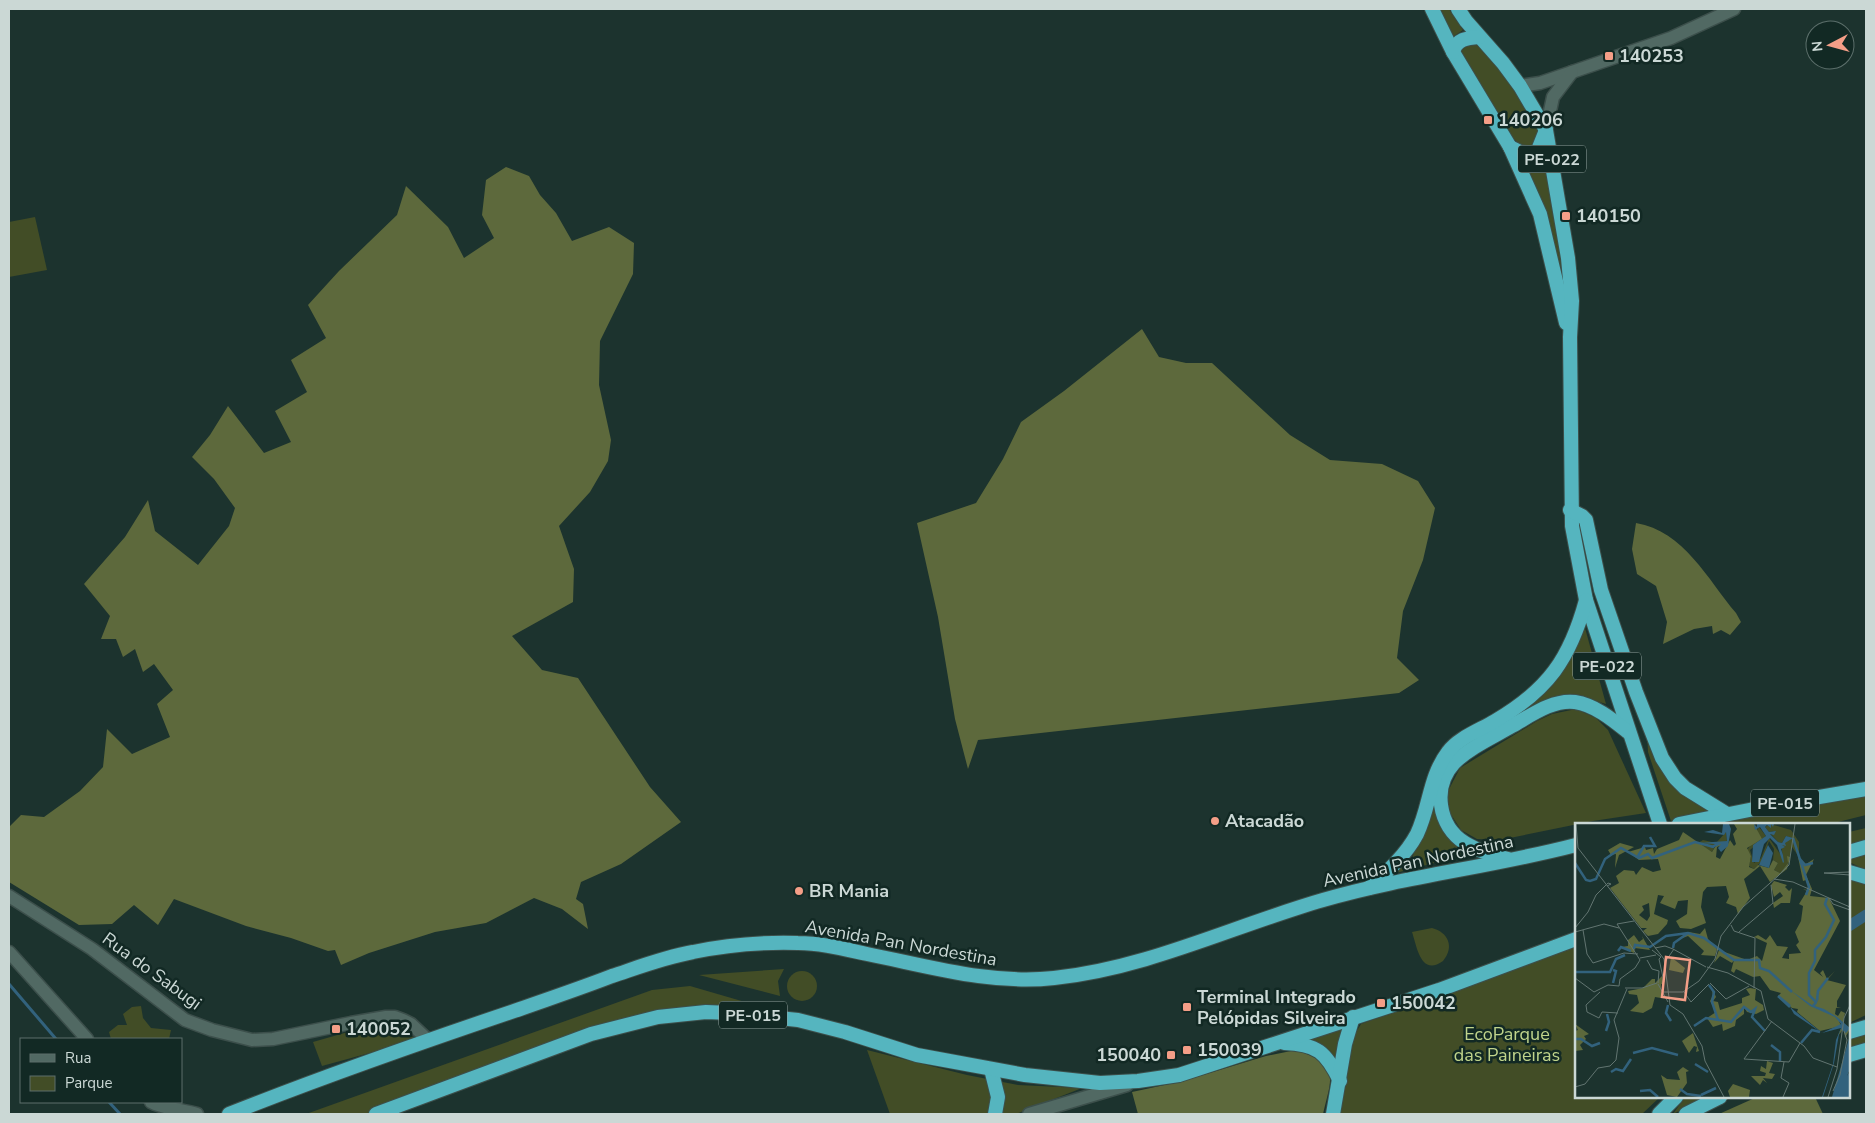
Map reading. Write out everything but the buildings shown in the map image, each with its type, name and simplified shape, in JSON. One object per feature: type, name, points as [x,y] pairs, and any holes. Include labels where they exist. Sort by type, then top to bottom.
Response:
[{"type":"highway","name":"PE-022","points":[[1432,9],[1453,52],[1510,147],[1540,214],[1570,337]]},
{"type":"highway","name":"PE-022","points":[[1458,9],[1520,86],[1546,130],[1568,258],[1572,301],[1570,337],[1570,510],[1586,600],[1628,732],[1660,823]]},
{"type":"highway","points":[[1453,52],[1460,40],[1479,37]]},
{"type":"highway","points":[[1510,147],[1520,152],[1532,154],[1538,150],[1546,130]]},
{"type":"highway","points":[[1570,510],[1586,520],[1601,590],[1636,692],[1662,758],[1675,778],[1685,788],[1727,814]]},
{"type":"highway","points":[[1369,888],[1402,855],[1416,834],[1436,773],[1449,750],[1464,739],[1514,710],[1543,686],[1560,663],[1577,631],[1586,600]]},
{"type":"highway","points":[[1513,860],[1476,849],[1451,831],[1443,815],[1440,803],[1445,775],[1455,762],[1533,714],[1562,702],[1575,702],[1589,706],[1628,732]]},
{"type":"highway","name":"PE-015","points":[[1703,822],[1727,814],[1866,789]]},
{"type":"highway","name":"Avenida Pan Nordestina","points":[[229,1114],[314,1080],[636,968],[693,951],[798,943],[846,949],[988,978],[1034,980],[1056,978],[1131,964],[1164,955],[1260,920],[1369,888],[1513,860],[1575,845]]},
{"type":"highway","points":[[1850,852],[1866,847]]},
{"type":"highway","points":[[1850,872],[1866,877]]},
{"type":"highway","name":"PE-015","points":[[376,1114],[591,1034],[658,1017],[706,1012],[798,1020],[846,1032],[917,1055],[991,1069],[1066,1080],[1100,1082],[1138,1081],[1179,1075],[1439,990],[1575,939]]},
{"type":"highway","points":[[1333,1114],[1345,1044],[1353,1018]]},
{"type":"highway","points":[[1850,1032],[1866,1027]]},
{"type":"highway","points":[[1276,1043],[1299,1043],[1316,1048],[1332,1064],[1340,1081]]},
{"type":"highway","points":[[1850,1055],[1866,1050]]},
{"type":"highway","points":[[991,1069],[998,1097],[995,1114]]},
{"type":"highway","points":[[1659,1114],[1675,1098]]},
{"type":"highway","points":[[1686,1114],[1718,1098]]},
{"type":"main road","points":[[1520,86],[1540,83],[1671,38],[1734,9]]},
{"type":"main road","points":[[1546,130],[1553,98],[1573,71]]},
{"type":"main road","name":"Rua do Sabugi","points":[[9,896],[92,949],[185,1020],[212,1030],[252,1040],[273,1039],[386,1017],[403,1020],[418,1030],[428,1040]]},
{"type":"main road","points":[[9,952],[86,1038]]},
{"type":"main road","points":[[1029,1114],[1138,1081]]},
{"type":"main road","points":[[157,1108],[169,1107],[197,1114]]},
{"type":"green space","points":[[1436,9],[1449,9],[1463,30],[1450,39]]},
{"type":"green space","points":[[1461,40],[1480,45],[1510,77],[1539,130],[1535,145],[1525,149],[1496,117],[1457,54]]},
{"type":"green space","points":[[1545,145],[1564,254],[1563,301],[1516,151]]},
{"type":"green space","points":[[506,167],[529,176],[540,195],[556,213],[572,241],[609,227],[634,243],[633,274],[600,341],[599,385],[611,440],[608,461],[590,492],[559,526],[574,569],[573,602],[512,636],[542,670],[578,678],[650,787],[681,822],[621,864],[581,882],[576,899],[583,904],[588,929],[562,909],[534,898],[486,923],[435,932],[369,953],[341,965],[335,950],[328,951],[291,938],[246,926],[174,899],[158,925],[134,905],[112,924],[79,925],[9,882],[9,827],[21,815],[44,817],[80,791],[103,767],[107,729],[132,754],[170,737],[157,704],[173,690],[154,664],[143,672],[135,649],[123,657],[116,639],[101,639],[110,616],[84,584],[125,537],[148,500],[155,531],[198,565],[229,526],[235,508],[214,479],[192,457],[210,435],[228,406],[264,453],[291,442],[275,411],[307,392],[291,360],[326,338],[308,305],[339,271],[397,215],[406,186],[448,227],[464,258],[494,238],[482,215],[486,180]]},
{"type":"green space","points":[[35,217],[47,270],[9,277],[9,222]]},
{"type":"green space","points":[[1142,329],[1159,357],[1186,363],[1212,363],[1290,435],[1330,460],[1382,464],[1418,481],[1435,508],[1423,560],[1403,611],[1397,658],[1419,680],[1399,693],[978,740],[968,769],[955,719],[938,617],[917,523],[976,503],[1003,459],[1021,422],[1064,391]]},
{"type":"green space","points":[[1636,523],[1653,528],[1668,536],[1681,546],[1705,572],[1741,622],[1730,635],[1721,630],[1713,634],[1712,626],[1694,629],[1663,644],[1667,622],[1656,586],[1637,574],[1632,549]]},
{"type":"green space","points":[[1585,628],[1606,704],[1576,695],[1554,699],[1444,773],[1448,832],[1465,855],[1388,875],[1412,858],[1423,830],[1436,779],[1497,723],[1576,643]]},
{"type":"green space","points":[[1576,709],[1596,718],[1608,730],[1646,813],[1575,823],[1575,825],[1500,840],[1477,839],[1461,830],[1450,813],[1447,793],[1460,768],[1537,721],[1552,714]]},
{"type":"green space","points":[[1647,732],[1661,764],[1717,813],[1671,821],[1648,752]]},
{"type":"green space","points":[[1866,795],[1866,815],[1834,823],[1717,823],[1727,819]]},
{"type":"green space","points":[[1866,828],[1866,843],[1850,847],[1850,832]]},
{"type":"green space","points":[[1866,853],[1866,870],[1850,862],[1850,858]]},
{"type":"green space","points":[[1850,879],[1866,885],[1866,1015],[1850,1023]]},
{"type":"green space","points":[[1432,928],[1438,930],[1446,937],[1449,945],[1447,956],[1436,965],[1425,963],[1421,958],[1412,932]]},
{"type":"green space","name":"EcoParque das Paineiras","points":[[1575,946],[1575,1098],[1659,1098],[1642,1114],[1338,1114],[1351,1040],[1361,1024]]},
{"type":"green space","points":[[784,969],[778,981],[780,996],[699,975]]},
{"type":"green space","points":[[802,971],[812,976],[817,986],[812,996],[802,1001],[792,996],[787,986],[792,976]]},
{"type":"green space","points":[[690,986],[773,1010],[678,1009],[434,1089],[369,1114],[306,1114],[652,990]]},
{"type":"green space","points":[[141,1006],[143,1018],[151,1028],[171,1030],[169,1038],[111,1038],[109,1032],[118,1025],[127,1025],[123,1014],[132,1007]]},
{"type":"green space","points":[[1348,1022],[1334,1061],[1301,1038]]},
{"type":"green space","points":[[369,1026],[400,1029],[417,1040],[322,1066],[313,1042]]},
{"type":"green space","points":[[1866,1032],[1866,1045],[1850,1050],[1850,1037]]},
{"type":"green space","points":[[867,1050],[967,1075],[1018,1085],[1082,1088],[1016,1114],[890,1114]]},
{"type":"green space","points":[[1296,1050],[1320,1061],[1329,1073],[1329,1090],[1323,1114],[1138,1114],[1132,1092],[1183,1081],[1266,1056]]},
{"type":"green space","points":[[1684,1098],[1706,1098],[1673,1114]]},
{"type":"green space","points":[[1755,1098],[1815,1098],[1823,1114],[1719,1114]]},
{"type":"waterway","points":[[1850,925],[1866,915]]},
{"type":"waterway","points":[[9,984],[55,1038]]},
{"type":"waterway","points":[[110,1103],[120,1114]]},
{"type":"place","name":"140253","points":[[1609,56]]},
{"type":"place","name":"140206","points":[[1488,120]]},
{"type":"place","name":"140150","points":[[1566,216]]},
{"type":"place","name":"Atacadão","points":[[1215,821]]},
{"type":"place","name":"BR Mania","points":[[799,891]]},
{"type":"place","name":"150042","points":[[1381,1003]]},
{"type":"place","name":"Terminal Integrado Pelópidas Silveira","points":[[1187,1007]]},
{"type":"place","name":"140052","points":[[336,1029]]},
{"type":"place","name":"150039","points":[[1187,1050]]},
{"type":"place","name":"150040","points":[[1171,1055]]}]
